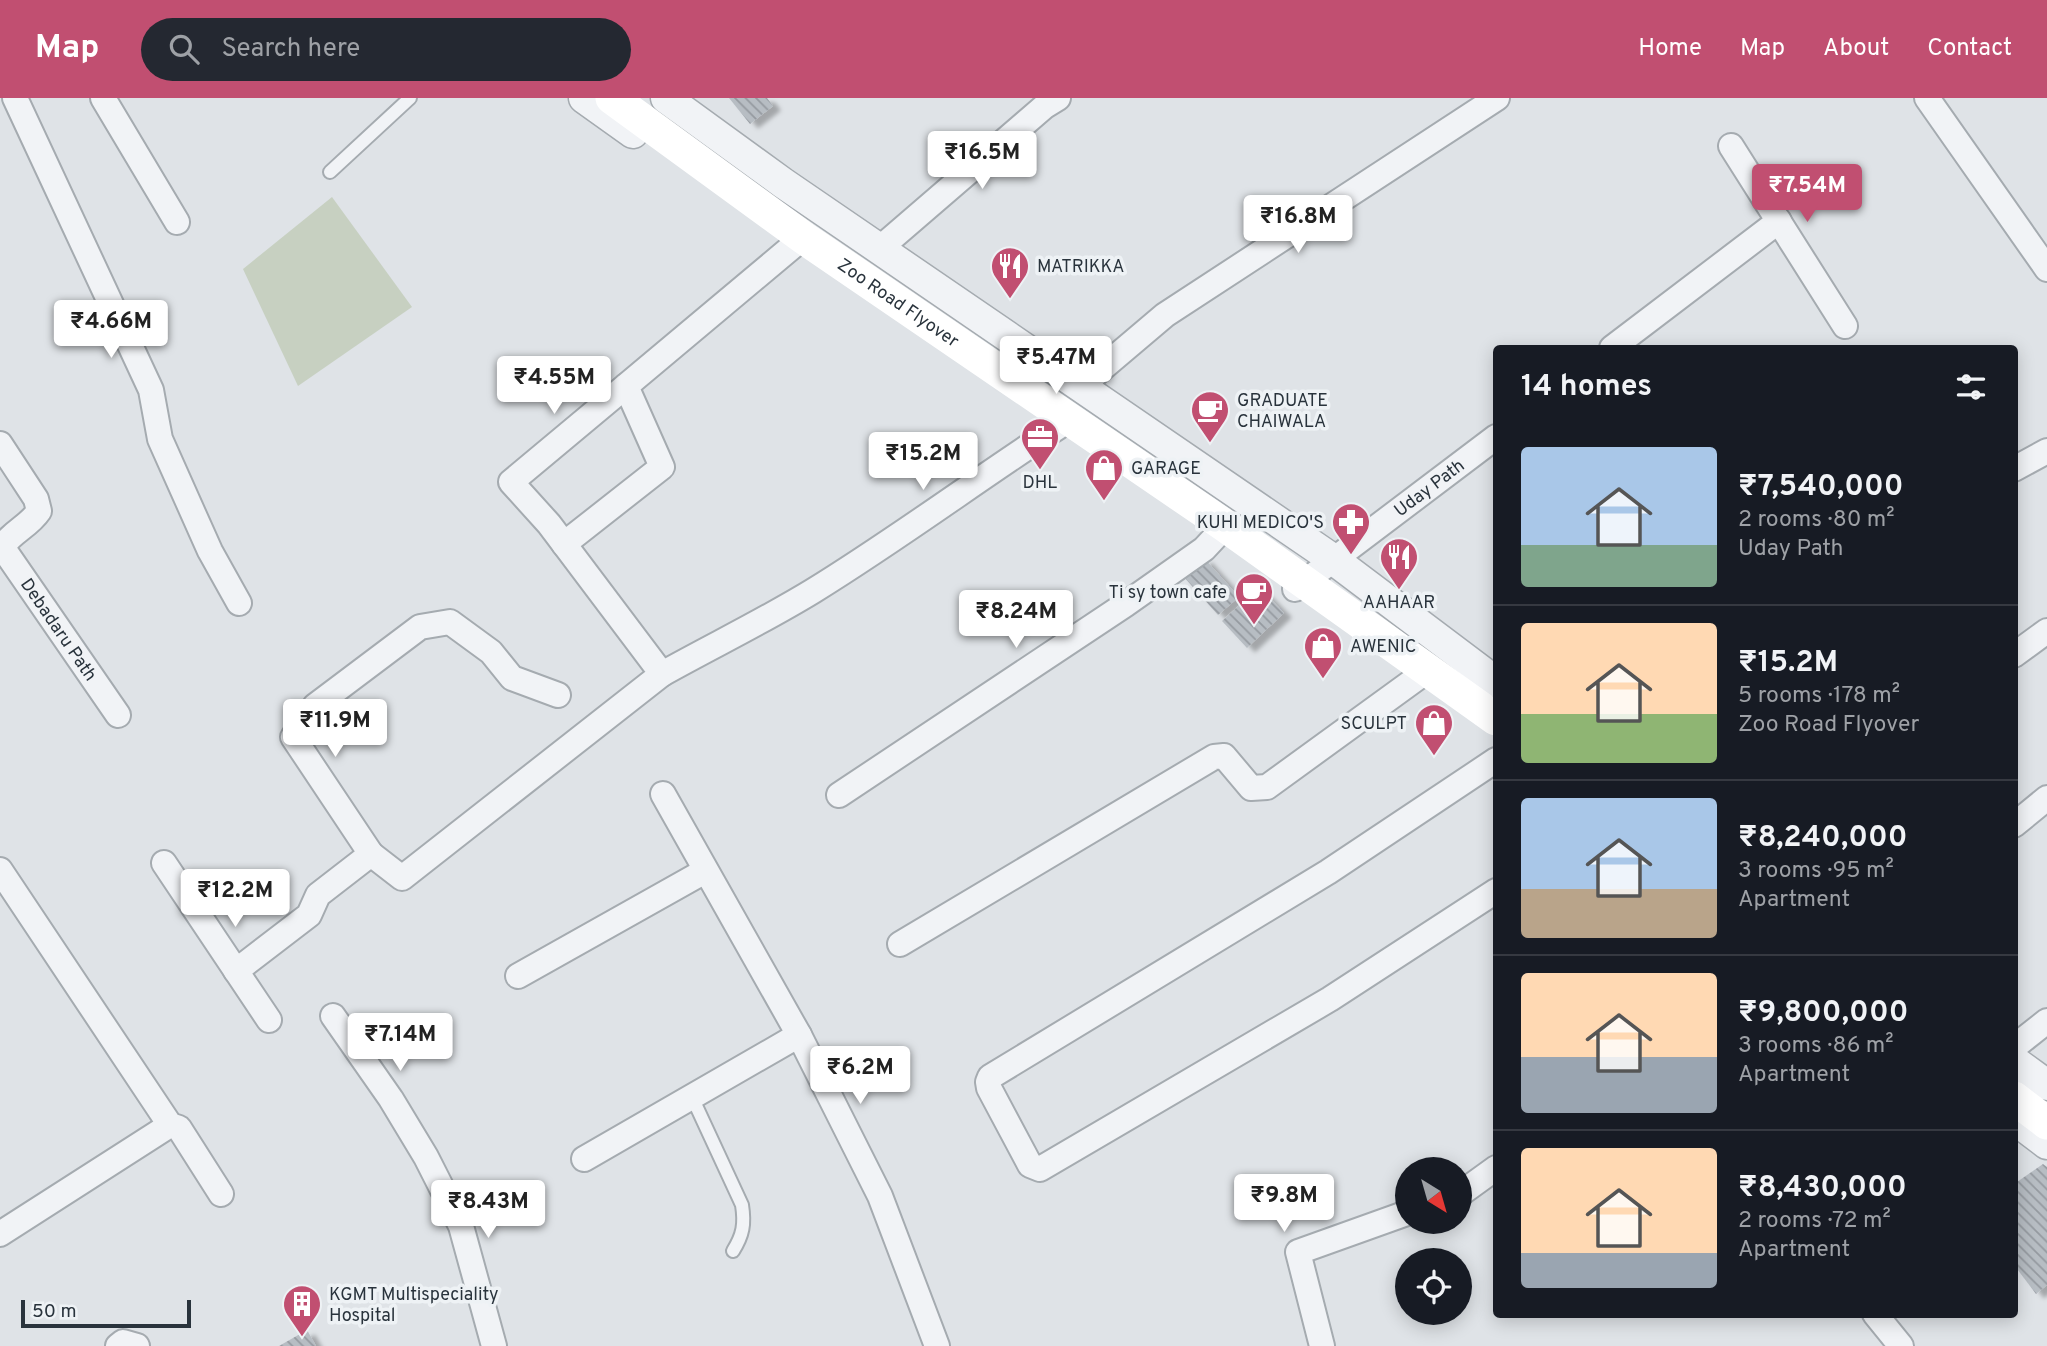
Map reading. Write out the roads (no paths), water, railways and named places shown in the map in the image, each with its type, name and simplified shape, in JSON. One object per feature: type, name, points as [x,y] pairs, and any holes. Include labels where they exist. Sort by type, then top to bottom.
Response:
[{"type":"main road","name":"Zoo Road Flyover","points":[[612,98],[804,238],[1224,525],[1493,717]]},
{"type":"main road","name":"Zoo Road Flyover","points":[[645,98],[878,267],[1345,587],[1493,696]]},
{"type":"main road","points":[[2018,1080],[2047,1102]]},
{"type":"main road","points":[[2018,1101],[2047,1123]]},
{"type":"street","points":[[15,98],[150,390],[160,439],[210,551],[239,603]]},
{"type":"street","points":[[103,98],[177,222]]},
{"type":"street","points":[[584,98],[969,370],[1218,534],[1493,734]]},
{"type":"street","points":[[636,135],[665,98],[783,183],[1334,560],[1493,680]]},
{"type":"street","points":[[879,249],[1045,106],[1058,98]]},
{"type":"street","points":[[1080,387],[1165,315],[1497,98]]},
{"type":"street","points":[[1927,98],[2047,269]]},
{"type":"street","points":[[1731,146],[1845,326]]},
{"type":"street","points":[[1616,345],[1779,221]]},
{"type":"street","points":[[662,674],[564,544],[511,482],[793,246]]},
{"type":"street","points":[[564,544],[662,467],[626,386]]},
{"type":"street","points":[[558,695],[512,678],[491,652],[450,622],[420,627],[315,706],[293,737],[371,854],[402,878],[662,674],[811,592],[959,496],[995,468],[1058,427]]},
{"type":"street","name":"Uday Path","points":[[1295,589],[1493,439]]},
{"type":"street","name":"Debadaru Path","points":[[0,444],[36,499],[39,511],[32,523],[8,539],[3,546],[118,715]]},
{"type":"street","points":[[2018,467],[2047,451]]},
{"type":"street","points":[[839,795],[1126,604],[1204,549],[1218,534]]},
{"type":"street","points":[[2018,651],[2047,631]]},
{"type":"street","points":[[900,944],[1214,757],[1224,756],[1251,788],[1267,787],[1417,678]]},
{"type":"street","points":[[1493,762],[1328,872],[990,1077],[989,1088],[1030,1165],[1040,1169],[1329,999],[1493,893]]},
{"type":"street","points":[[663,794],[799,1035],[880,1196],[937,1346]]},
{"type":"street","points":[[2018,822],[2047,798]]},
{"type":"street","points":[[236,971],[309,915],[318,895],[371,854]]},
{"type":"street","points":[[164,863],[269,1020]]},
{"type":"street","points":[[0,870],[170,1125],[179,1128],[221,1194]]},
{"type":"street","points":[[518,975],[705,871]]},
{"type":"street","points":[[333,1016],[390,1099],[425,1157],[461,1226],[494,1346]]},
{"type":"street","points":[[2018,1044],[2047,1021]]},
{"type":"street","points":[[584,1159],[799,1035]]},
{"type":"street","points":[[2018,1064],[2047,1085]]},
{"type":"street","points":[[2018,1122],[2047,1144]]},
{"type":"street","points":[[0,1234],[170,1125]]},
{"type":"street","points":[[1472,1185],[1493,1170]]},
{"type":"street","points":[[1322,1346],[1298,1252],[1395,1217]]},
{"type":"street","points":[[1878,1318],[1901,1346]]},
{"type":"street","points":[[118,1346],[123,1342],[137,1346]]},
{"type":"lane","points":[[330,172],[410,98]]},
{"type":"lane","points":[[692,1097],[742,1205],[745,1223],[741,1238],[733,1251]]},
{"type":"place","name":"MATRIKKA","points":[[1010,300]]},
{"type":"place","name":"GRADUATE CHAIWALA","points":[[1210,444]]},
{"type":"place","name":"DHL","points":[[1040,471]]},
{"type":"place","name":"GARAGE","points":[[1104,502]]},
{"type":"place","name":"KUHI MEDICO'S","points":[[1351,556]]},
{"type":"place","name":"AAHAAR","points":[[1399,591]]},
{"type":"place","name":"Ti sy town cafe","points":[[1254,626]]},
{"type":"place","name":"AWENIC","points":[[1323,680]]},
{"type":"place","name":"SCULPT","points":[[1434,757]]},
{"type":"place","name":"KGMT Multispeciality Hospital","points":[[302,1338]]}]
